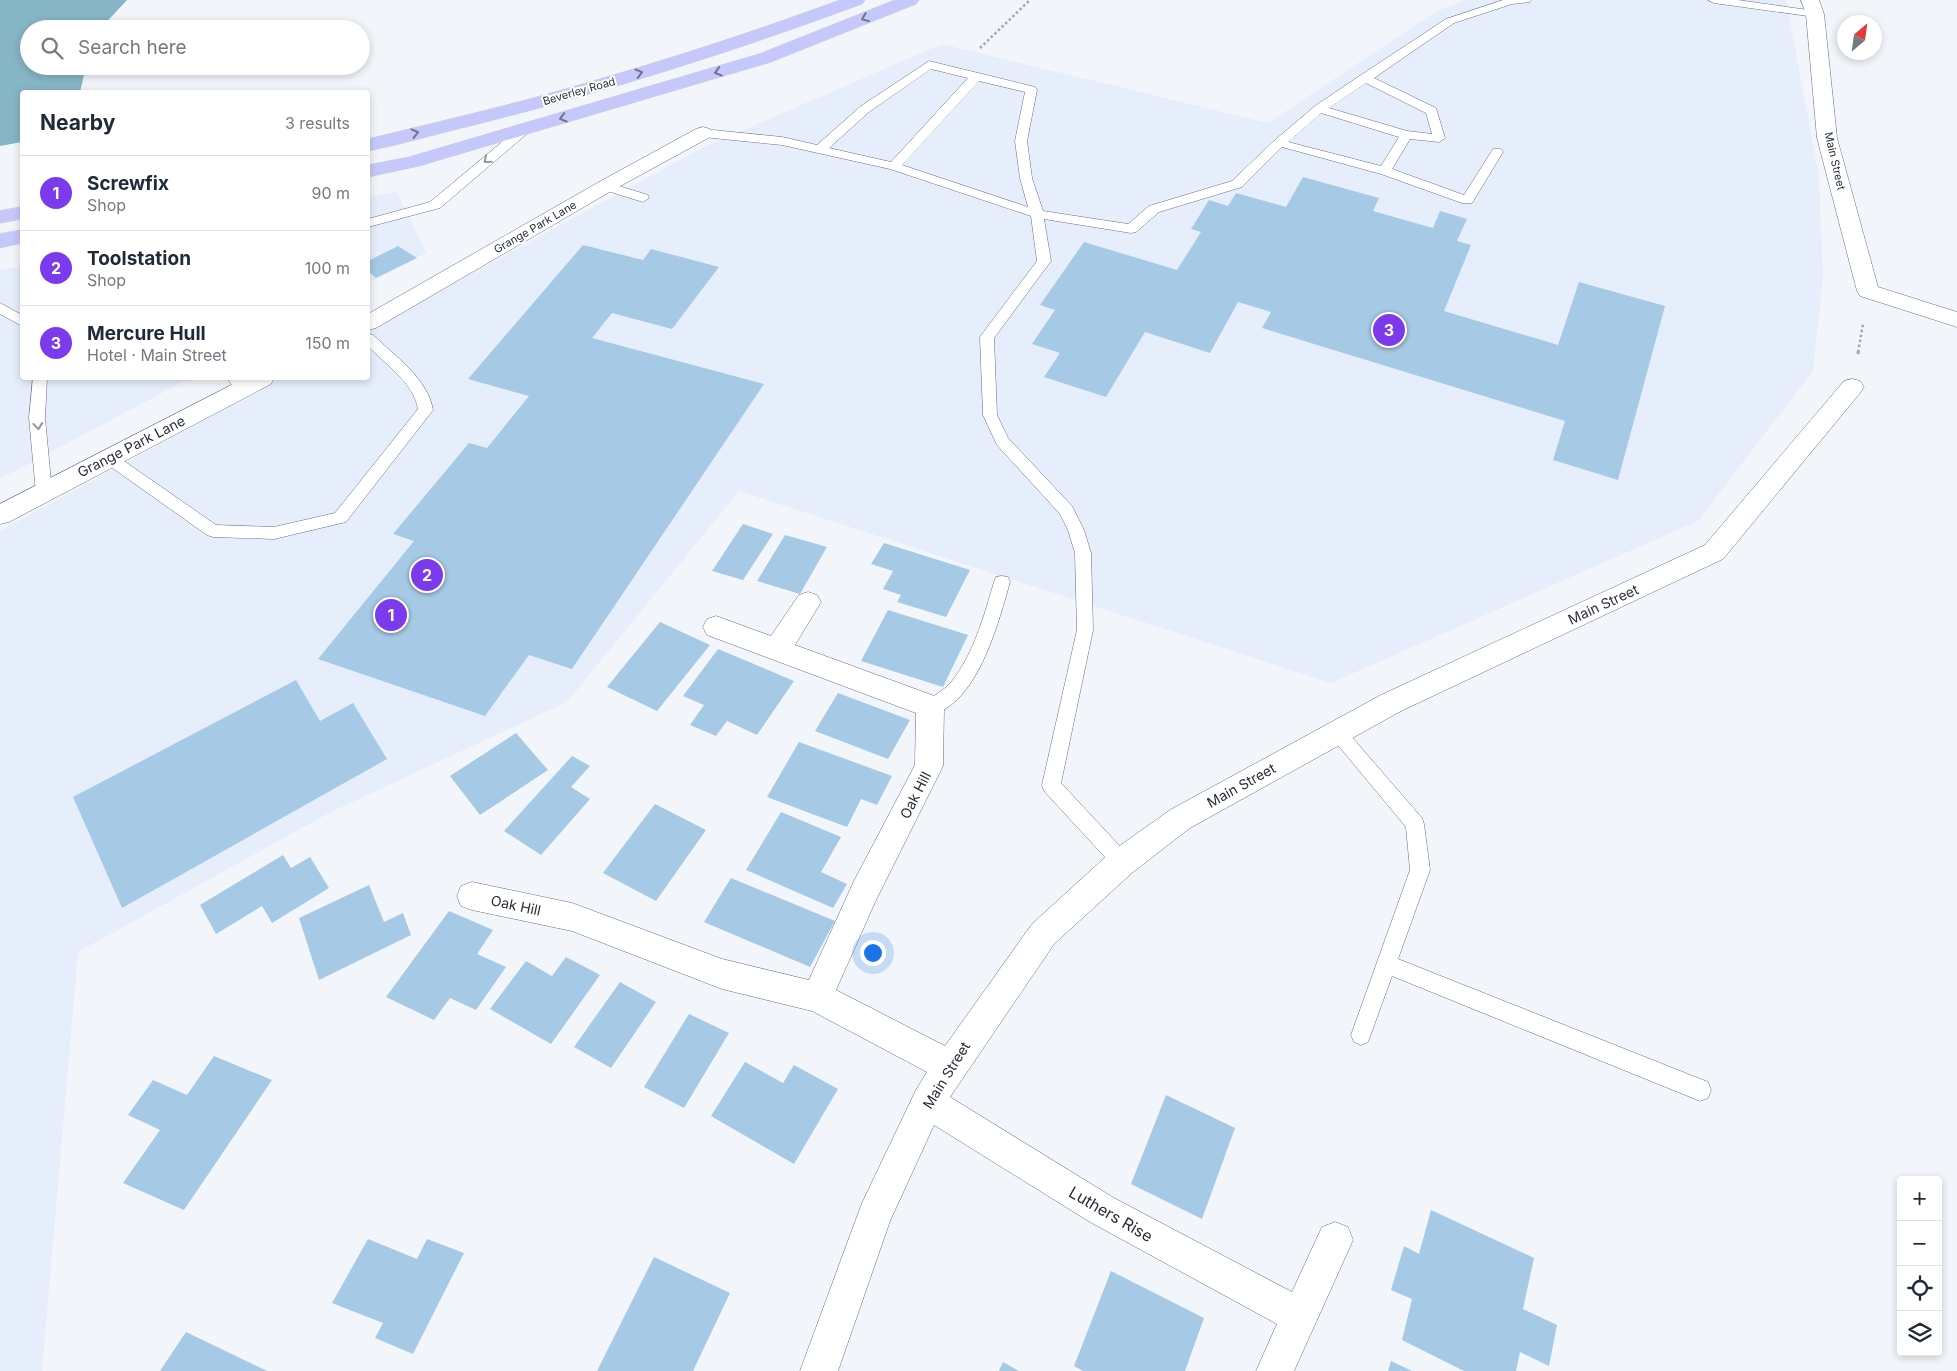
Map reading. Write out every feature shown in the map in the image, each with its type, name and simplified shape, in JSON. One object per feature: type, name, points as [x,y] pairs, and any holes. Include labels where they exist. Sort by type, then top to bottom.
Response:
[{"type":"highway","name":"Beverley Road","points":[[370,144],[531,104],[654,69],[788,26],[856,0]]},
{"type":"highway","name":"Beverley Road","points":[[370,171],[412,162],[765,58],[910,0]]},
{"type":"highway","points":[[0,217],[20,213]]},
{"type":"highway","points":[[0,241],[20,237]]},
{"type":"street","name":"Main Street","points":[[1813,7],[1828,138],[1868,291]]},
{"type":"street","name":"Grange Park Lane","points":[[370,322],[606,186],[703,133]]},
{"type":"street","points":[[1868,291],[1957,320]]},
{"type":"street","name":"Grange Park Lane","points":[[0,515],[109,458],[247,381]]},
{"type":"street","name":"Main Street","points":[[818,1371],[874,1215],[928,1102],[950,1066],[1043,934],[1122,862],[1180,819],[1391,704],[1714,552],[1852,387]]},
{"type":"street","points":[[777,650],[808,602]]},
{"type":"street","points":[[716,627],[930,706],[930,709]]},
{"type":"street","name":"Oak Hill","points":[[817,997],[865,891],[929,766],[930,709]]},
{"type":"street","name":"Oak Hill","points":[[472,896],[572,917],[722,974],[817,997],[950,1066]]},
{"type":"street","name":"Luthers Rise","points":[[928,1102],[1102,1210],[1300,1316]]},
{"type":"street","points":[[1275,1371],[1335,1240]]},
{"type":"lane","points":[[703,133],[782,141],[820,149],[894,166],[1038,214],[1131,229],[1154,209],[1237,184],[1279,143],[1319,109],[1450,21],[1511,1],[1526,0]]},
{"type":"lane","points":[[1714,0],[1813,7]]},
{"type":"lane","points":[[820,149],[866,109],[929,65],[1031,90],[1021,141],[1026,178],[1038,214],[1044,261],[987,337],[990,415],[1002,441],[1066,510],[1076,530],[1082,553],[1085,630],[1051,785],[1122,862]]},
{"type":"lane","points":[[894,166],[976,77]]},
{"type":"lane","points":[[1319,109],[1406,135],[1439,138],[1432,110],[1366,78]]},
{"type":"lane","points":[[370,222],[436,205],[525,129]]},
{"type":"lane","points":[[1385,171],[1406,135]]},
{"type":"lane","points":[[1279,143],[1385,171],[1467,200],[1497,152]]},
{"type":"lane","points":[[606,186],[643,198]]},
{"type":"lane","points":[[1,308],[20,306]]},
{"type":"lane","points":[[1,308],[20,320]]},
{"type":"lane","points":[[109,458],[213,531],[274,533],[340,518],[426,410],[424,398],[411,380],[370,340]]},
{"type":"lane","points":[[40,380],[37,418],[44,492]]},
{"type":"lane","points":[[930,709],[949,696],[962,680],[988,629],[1002,582]]},
{"type":"lane","points":[[1338,733],[1415,824],[1420,870],[1361,1035]]},
{"type":"lane","points":[[1386,964],[1700,1090]]},
{"type":"path","points":[[955,72],[1030,0]]},
{"type":"path","points":[[1852,387],[1868,291]]},
{"type":"shaded area","points":[[1465,0],[1786,0],[1819,177],[1823,277],[1813,371],[1698,521],[1331,683],[739,491],[567,702],[331,812],[78,952],[42,1371],[0,1371],[0,531],[277,380],[370,380],[370,329],[700,149],[942,44],[1268,123],[1435,12]]},
{"type":"shaded area","points":[[397,192],[426,253],[370,282],[370,197]]},
{"type":"shaded area","points":[[20,267],[20,380],[186,380],[0,479],[0,270]]},
{"type":"water","points":[[0,0],[127,0],[108,20],[20,20],[20,75],[84,75],[80,90],[20,90],[20,142],[0,146]]},
{"type":"building","points":[[1303,177],[1379,198],[1373,211],[1433,228],[1440,211],[1467,219],[1457,241],[1471,245],[1444,311],[1558,345],[1579,282],[1665,306],[1618,480],[1553,460],[1565,421],[1262,328],[1271,312],[1238,302],[1210,353],[1145,332],[1106,397],[1044,377],[1060,353],[1032,344],[1055,310],[1040,305],[1084,242],[1177,270],[1201,232],[1191,229],[1209,200],[1228,206],[1236,193],[1286,207]]},
{"type":"building","points":[[583,245],[643,260],[651,249],[719,267],[672,329],[612,313],[592,338],[764,384],[572,669],[529,655],[485,716],[318,659],[414,541],[393,534],[469,443],[487,448],[529,396],[468,379]]},
{"type":"building","points":[[398,246],[417,258],[376,278],[370,273],[370,260]]},
{"type":"building","points":[[743,524],[773,534],[743,580],[712,571]]},
{"type":"building","points":[[785,535],[827,547],[800,594],[757,581]]},
{"type":"building","points":[[884,543],[970,570],[946,617],[897,602],[901,595],[883,589],[893,571],[871,564]]},
{"type":"building","points":[[888,610],[968,635],[943,687],[861,661]]},
{"type":"building","points":[[660,622],[710,645],[657,711],[607,687]]},
{"type":"building","points":[[718,649],[794,681],[757,735],[727,721],[716,736],[690,725],[704,705],[683,696]]},
{"type":"building","points":[[296,680],[320,721],[353,703],[387,759],[122,908],[73,797]]},
{"type":"building","points":[[838,693],[910,720],[888,759],[815,731]]},
{"type":"building","points":[[516,733],[548,770],[480,815],[450,776]]},
{"type":"building","points":[[799,742],[892,776],[877,805],[861,799],[847,827],[767,797]]},
{"type":"building","points":[[572,756],[590,766],[571,787],[590,799],[541,855],[504,831]]},
{"type":"building","points":[[655,804],[706,830],[656,901],[603,873]]},
{"type":"building","points":[[781,812],[841,837],[821,872],[847,884],[833,908],[746,870]]},
{"type":"building","points":[[283,855],[291,868],[310,857],[329,888],[272,923],[262,906],[216,934],[200,905]]},
{"type":"building","points":[[731,878],[835,921],[810,967],[704,922]]},
{"type":"building","points":[[369,885],[384,922],[403,913],[411,935],[319,980],[299,918]]},
{"type":"building","points":[[449,911],[493,930],[477,954],[506,967],[476,1010],[450,998],[434,1020],[386,997]]},
{"type":"building","points":[[566,957],[600,975],[551,1044],[490,1009],[526,961],[552,976]]},
{"type":"building","points":[[620,982],[656,1002],[611,1068],[574,1047]]},
{"type":"building","points":[[689,1014],[729,1033],[684,1108],[644,1087]]},
{"type":"building","points":[[214,1056],[272,1080],[184,1210],[123,1183],[160,1130],[128,1115],[153,1080],[187,1095]]},
{"type":"building","points":[[745,1062],[783,1083],[794,1065],[838,1089],[794,1164],[711,1116]]},
{"type":"building","points":[[1166,1095],[1235,1128],[1202,1219],[1131,1184]]},
{"type":"building","points":[[1431,1210],[1534,1258],[1523,1309],[1557,1325],[1549,1366],[1520,1352],[1516,1371],[1464,1371],[1402,1340],[1412,1299],[1391,1290],[1404,1246],[1419,1254]]},
{"type":"building","points":[[368,1239],[417,1259],[427,1239],[464,1253],[413,1354],[375,1338],[383,1323],[332,1303]]},
{"type":"building","points":[[654,1257],[730,1293],[693,1371],[597,1371]]},
{"type":"building","points":[[1111,1271],[1204,1318],[1185,1371],[1083,1371],[1074,1366]]},
{"type":"building","points":[[186,1332],[267,1371],[160,1371]]},
{"type":"building","points":[[1391,1361],[1412,1371],[1388,1371]]},
{"type":"building","points":[[1003,1362],[1019,1371],[999,1371]]},
{"type":"place","name":"Mercure Hull","points":[[1389,330]]},
{"type":"place","name":"Toolstation","points":[[427,575]]},
{"type":"place","name":"Screwfix","points":[[391,615]]}]
